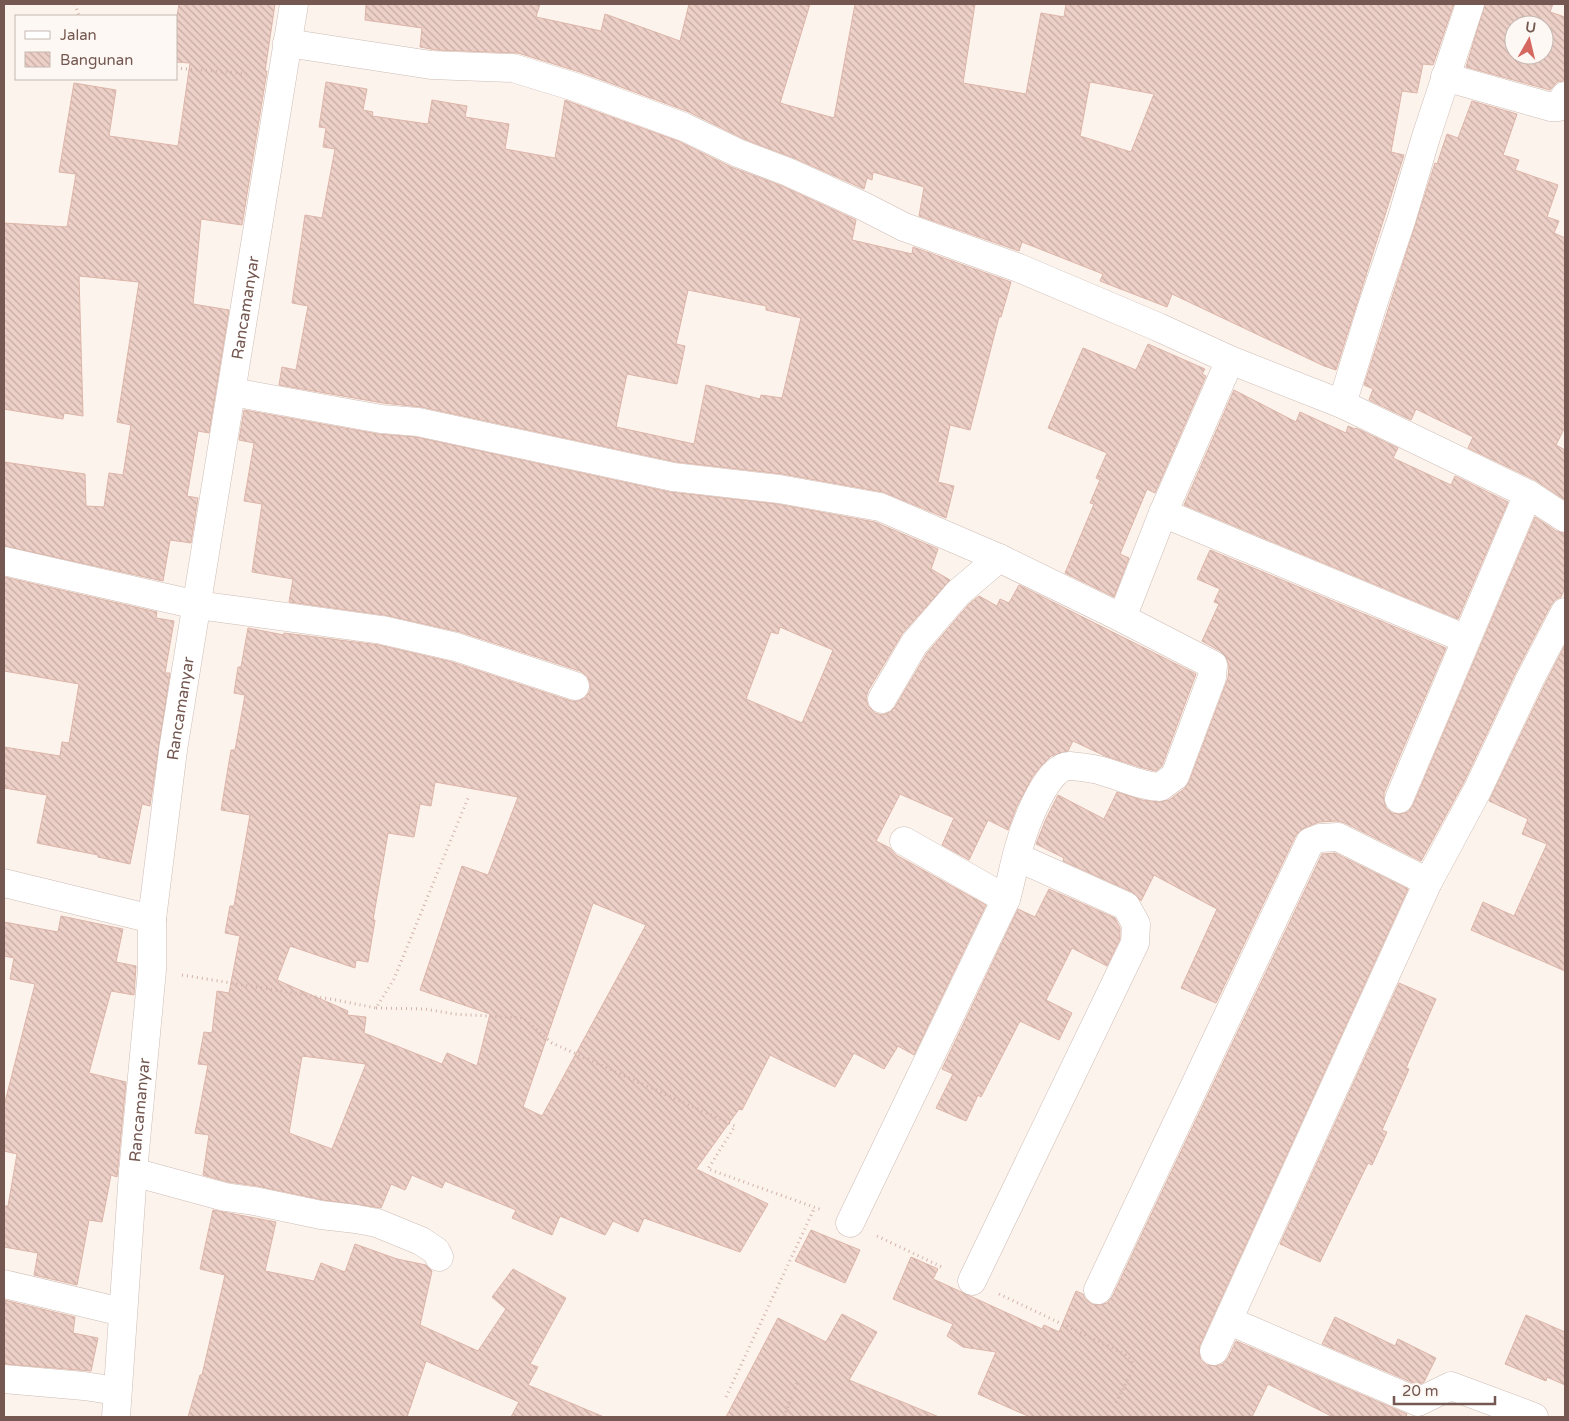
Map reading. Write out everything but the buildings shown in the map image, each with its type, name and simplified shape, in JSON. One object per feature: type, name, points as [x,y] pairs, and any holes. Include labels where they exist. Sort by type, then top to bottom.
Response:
[{"type":"street","name":"Rancamanyar","points":[[116,1404],[133,1172],[152,970],[152,919],[173,750],[294,4]]},
{"type":"street","points":[[1342,404],[1445,77],[1470,4]]},
{"type":"street","points":[[287,43],[431,65],[514,68],[575,87],[684,127],[738,153],[788,172],[863,206],[904,227],[1019,268],[1230,360],[1342,404],[1528,494],[1565,518]]},
{"type":"street","points":[[1445,77],[1551,107],[1558,107],[1565,96]]},
{"type":"street","points":[[1122,618],[1163,513],[1230,360]]},
{"type":"street","points":[[232,392],[381,419],[418,422],[673,477],[779,489],[880,508],[999,558],[1213,665],[1212,678],[1174,776],[1160,787],[1148,787],[1102,771],[1067,766],[1054,773],[1044,786],[1025,829],[1006,899],[850,1223]]},
{"type":"street","points":[[1399,799],[1528,494]]},
{"type":"street","points":[[1163,513],[1466,639]]},
{"type":"street","points":[[882,698],[914,644],[958,592],[999,558]]},
{"type":"street","points":[[4,561],[197,605],[382,630],[456,647],[575,686]]},
{"type":"street","points":[[1214,1351],[1428,882],[1477,791],[1530,679],[1565,612]]},
{"type":"street","points":[[1098,1290],[1310,842],[1320,838],[1338,837],[1428,882]]},
{"type":"street","points":[[904,841],[1006,899]]},
{"type":"street","points":[[972,1281],[1135,943],[1136,924],[1126,906],[1017,857]]},
{"type":"street","points":[[4,883],[152,919]]},
{"type":"street","points":[[133,1172],[225,1197],[254,1200],[321,1215],[356,1219],[377,1224],[421,1242],[436,1251],[439,1257]]},
{"type":"street","points":[[4,1284],[122,1312]]},
{"type":"street","points":[[1241,1326],[1418,1402],[1451,1386],[1534,1417]]},
{"type":"street","points":[[4,1379],[84,1386],[116,1404]]},
{"type":"path","points":[[178,68],[282,76]]},
{"type":"path","points":[[376,1008],[394,979],[468,798]]},
{"type":"path","points":[[152,970],[376,1008],[425,1009],[454,1014],[522,1018],[552,1043],[735,1126],[708,1169],[815,1207],[726,1397]]},
{"type":"path","points":[[784,1417],[797,1383]]}]
